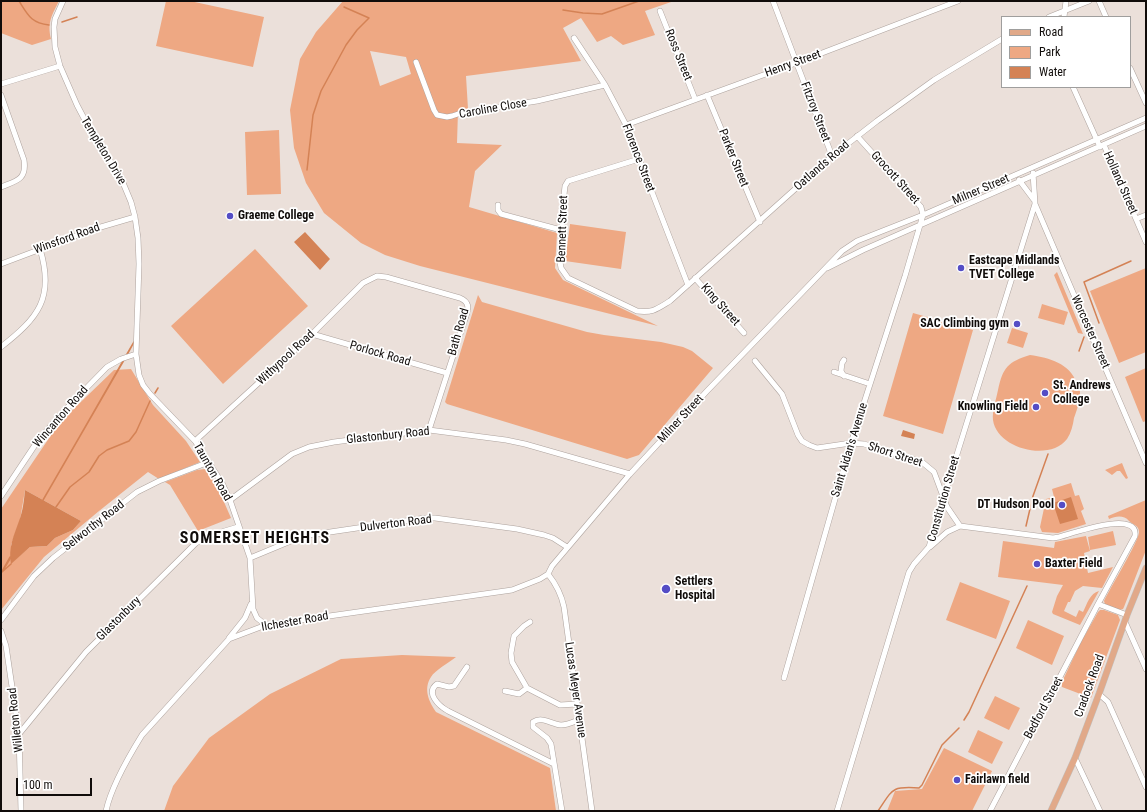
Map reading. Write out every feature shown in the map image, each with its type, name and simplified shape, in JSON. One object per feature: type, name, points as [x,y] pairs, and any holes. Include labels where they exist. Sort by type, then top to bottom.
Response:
[{"type":"main road","name":"Cradock Road","points":[[1051,811],[1075,758],[1127,615],[1146,568]]},
{"type":"street","name":"Templeton Drive","points":[[63,1],[55,19],[54,27],[60,66],[87,124],[121,178],[131,202],[135,217],[138,238],[139,264],[136,354]]},
{"type":"street","name":"Fitzroy Street","points":[[773,1],[832,156]]},
{"type":"street","name":"Henry Street","points":[[626,125],[796,63],[958,1]]},
{"type":"street","points":[[1064,16],[1066,1]]},
{"type":"street","points":[[1052,16],[1089,1]]},
{"type":"street","points":[[1099,1],[1106,16]]},
{"type":"street","name":"Ross Street","points":[[660,11],[695,99]]},
{"type":"street","name":"Florence Street","points":[[574,38],[605,85],[626,125],[688,285]]},
{"type":"street","name":"Oatlands Road","points":[[655,311],[670,301],[832,156],[857,136],[934,80],[1001,40]]},
{"type":"street","name":"Caroline Close","points":[[416,62],[434,110],[437,115],[447,117],[461,113],[537,101],[605,85]]},
{"type":"street","points":[[1,84],[60,66]]},
{"type":"street","points":[[1131,70],[1146,103]]},
{"type":"street","name":"Holland Street","points":[[1073,88],[1146,242]]},
{"type":"street","points":[[1,95],[24,160],[25,167],[20,179],[1,186]]},
{"type":"street","name":"Parker Street","points":[[707,95],[760,222]]},
{"type":"street","name":"Milner Street","points":[[548,574],[552,566],[567,547],[630,474],[707,391],[824,270],[835,256],[849,246],[1146,118]]},
{"type":"street","name":"Milner Street","points":[[824,270],[863,250],[921,224],[1146,126]]},
{"type":"street","name":"Grocott Street","points":[[857,136],[921,207],[923,214],[921,224]]},
{"type":"street","name":"Bennett Street","points":[[638,159],[568,181],[565,186],[560,262],[561,268],[568,278],[637,311],[647,313],[655,311]]},
{"type":"street","name":"Worcester Street","points":[[1031,168],[1033,176],[1034,202]]},
{"type":"street","name":"Worcester Street","points":[[1016,175],[1019,182],[1034,202],[1146,463]]},
{"type":"street","name":"Constitution Street","points":[[837,811],[909,572],[929,547],[1034,202]]},
{"type":"street","points":[[498,205],[498,210],[501,214],[562,230]]},
{"type":"street","points":[[1136,219],[1146,215]]},
{"type":"street","name":"Winsford Road","points":[[1,264],[105,225],[135,217]]},
{"type":"street","name":"Saint Aidan's Avenue","points":[[784,678],[851,443],[921,224]]},
{"type":"street","points":[[1,347],[26,326],[40,307],[46,286],[43,258],[40,249]]},
{"type":"street","name":"Withypool Road","points":[[195,441],[312,334],[363,283],[377,276]]},
{"type":"street","name":"Bath Road","points":[[377,276],[394,279],[460,298],[465,300],[468,304],[468,309],[429,430]]},
{"type":"street","name":"King Street","points":[[695,278],[744,333]]},
{"type":"street","name":"Porlock Road","points":[[312,334],[447,373]]},
{"type":"street","name":"Taunton Road","points":[[136,354],[139,375],[143,385],[195,441],[222,483],[230,500],[238,527],[250,558],[251,604]]},
{"type":"street","name":"Wincanton Road","points":[[1,496],[35,445],[74,401],[107,367],[121,359],[136,354]]},
{"type":"street","points":[[844,360],[841,371],[844,376]]},
{"type":"street","points":[[755,361],[782,394],[798,435],[802,441],[817,448],[851,443]]},
{"type":"street","points":[[834,372],[870,384]]},
{"type":"street","name":"Glastonbury Road","points":[[230,500],[292,454],[309,447],[334,442],[429,430],[506,440],[525,444],[630,474]]},
{"type":"street","name":"Short Street","points":[[851,443],[864,444],[922,462],[934,472],[947,507],[960,526]]},
{"type":"street","name":"Selworthy Road","points":[[1,620],[34,576],[52,558],[131,497],[146,487],[159,481],[209,462]]},
{"type":"street","name":"Dulverton Road","points":[[250,558],[303,536],[425,518],[435,518],[517,530],[554,538],[567,547]]},
{"type":"street","name":"Bedford Street","points":[[960,526],[1053,538],[1106,524],[1125,524],[1133,527],[1136,532],[990,811]]},
{"type":"street","points":[[929,547],[947,532],[960,526]]},
{"type":"street","name":"Glastonbury","points":[[20,734],[86,652],[196,543],[208,536],[238,527]]},
{"type":"street","name":"Ilchester Road","points":[[106,811],[108,800],[142,735],[229,639],[266,625],[512,590],[531,584],[548,574]]},
{"type":"street","name":"Lucas Meyer Avenue","points":[[548,574],[557,585],[562,596],[592,811]]},
{"type":"street","points":[[251,604],[254,614],[266,625]]},
{"type":"street","points":[[229,639],[245,618],[251,604]]},
{"type":"street","points":[[1098,604],[1127,615]]},
{"type":"street","points":[[530,622],[514,636],[511,653],[512,662],[527,688],[560,705],[577,704]]},
{"type":"street","points":[[1125,622],[1146,669]]},
{"type":"street","name":"Willeton Road","points":[[1,631],[5,639],[20,734],[21,811]]},
{"type":"street","points":[[467,667],[454,686],[449,687],[437,684],[435,685],[432,691],[434,698],[448,711],[554,764]]},
{"type":"street","points":[[505,691],[520,694],[527,688]]},
{"type":"street","points":[[1099,694],[1108,702],[1146,787]]},
{"type":"street","points":[[562,811],[549,740],[533,727],[533,722],[535,720],[543,720],[564,725],[580,720]]},
{"type":"street","points":[[1075,758],[1100,811]]},
{"type":"green space","points":[[1,1],[59,1],[50,23],[51,39],[32,45],[1,33]]},
{"type":"green space","points":[[166,1],[190,1],[264,17],[253,67],[156,46]]},
{"type":"green space","points":[[343,1],[674,1],[645,11],[655,35],[623,45],[611,36],[597,42],[581,18],[563,28],[581,61],[466,76],[468,109],[458,111],[457,143],[502,145],[475,171],[469,207],[557,233],[555,268],[563,280],[658,326],[420,266],[385,255],[361,243],[324,213],[306,183],[294,148],[290,110],[300,59],[316,32]],"holes":[[[370,51],[406,57],[411,74],[380,86]]]},
{"type":"green space","points":[[279,130],[281,194],[247,195],[245,132]]},
{"type":"green space","points":[[570,224],[626,232],[621,269],[565,261]]},
{"type":"green space","points":[[255,249],[308,306],[223,384],[171,326]]},
{"type":"green space","points":[[1146,268],[1146,352],[1119,363],[1090,291]]},
{"type":"green space","points":[[1057,272],[1083,334],[1078,333],[1054,275]]},
{"type":"green space","points":[[478,295],[482,302],[587,332],[661,342],[683,347],[692,351],[713,368],[639,455],[627,459],[447,404],[445,402]]},
{"type":"green space","points":[[1042,304],[1068,312],[1064,325],[1038,318]]},
{"type":"green space","points":[[913,313],[973,330],[943,434],[883,416]]},
{"type":"green space","points":[[1012,328],[1028,333],[1023,348],[1007,343]]},
{"type":"green space","name":"Knowling Field","points":[[1030,355],[1052,360],[1064,366],[1074,376],[1080,389],[1072,429],[1067,439],[1059,446],[1049,450],[1037,451],[1014,445],[1004,438],[997,430],[993,420],[995,402],[1002,376],[1008,366],[1016,360]]},
{"type":"green space","points":[[1146,368],[1146,421],[1143,422],[1125,377]]},
{"type":"green space","points":[[131,369],[153,405],[186,441],[200,462],[159,479],[148,472],[44,557],[1,610],[1,509],[60,422],[114,370]],"holes":[[[25,490],[81,521],[73,530],[55,538],[47,546],[30,547],[11,563],[11,545],[20,520]]]},
{"type":"green space","points":[[1122,463],[1128,478],[1126,479],[1120,471],[1117,471],[1112,475],[1105,470]]},
{"type":"green space","points":[[205,469],[217,486],[231,518],[198,531],[170,485],[165,482],[197,470]]},
{"type":"green space","name":"DT Hudson Pool","points":[[1071,483],[1075,496],[1079,495],[1084,509],[1081,511],[1086,524],[1058,533],[1042,532],[1040,527],[1046,499],[1054,497],[1052,489]]},
{"type":"green space","points":[[1146,500],[1146,550],[1124,607],[1123,609],[1119,610],[1105,604],[1104,601],[1135,544],[1139,530],[1137,526],[1125,518],[1117,517],[1109,519],[1108,516]]},
{"type":"green space","points":[[1113,531],[1116,545],[1090,550],[1088,537]]},
{"type":"green space","points":[[1086,536],[1090,551],[1084,553],[1088,573],[1113,567],[1102,588],[1083,586],[1075,591],[1070,602],[1068,602],[1064,611],[1076,617],[1079,610],[1083,612],[1091,596],[1099,591],[1080,625],[1053,614],[1052,612],[1057,596],[1063,585],[998,577],[1003,541],[1054,548],[1055,542]]},
{"type":"green space","points":[[960,582],[1010,601],[996,639],[946,620]]},
{"type":"green space","points":[[1100,610],[1118,615],[1120,620],[1091,698],[1062,687],[1061,684],[1081,642]]},
{"type":"green space","points":[[1028,620],[1064,636],[1052,665],[1016,648]]},
{"type":"green space","points":[[402,655],[456,657],[431,677],[427,686],[427,691],[433,708],[436,712],[550,768],[556,811],[164,811],[173,786],[209,738],[270,694],[341,659]]},
{"type":"green space","points":[[995,696],[1020,708],[1009,730],[984,718]]},
{"type":"green space","points":[[978,730],[1003,742],[992,764],[968,752]]},
{"type":"green space","name":"Fairlawn field","points":[[944,748],[992,771],[972,811],[887,811],[895,791],[922,789]]},
{"type":"water","points":[[305,232],[330,259],[320,270],[294,242]]},
{"type":"water","points":[[903,430],[915,434],[914,439],[901,436]]},
{"type":"water","points":[[25,490],[81,521],[73,530],[55,538],[47,546],[30,547],[11,564],[10,552],[23,506]]},
{"type":"water","points":[[1071,497],[1078,519],[1060,524],[1053,503]]},
{"type":"waterway","points":[[19,1],[31,18],[43,24],[49,25]]},
{"type":"waterway","points":[[563,10],[602,14],[639,1]]},
{"type":"waterway","points":[[307,170],[313,115],[321,91],[346,45],[357,30],[369,18],[344,7]]},
{"type":"waterway","points":[[62,22],[77,17]]},
{"type":"waterway","points":[[1099,323],[1084,282],[1131,261]]},
{"type":"waterway","points":[[1079,351],[1084,337]]},
{"type":"waterway","points":[[127,354],[134,342]]},
{"type":"waterway","points":[[127,355],[134,342]]},
{"type":"waterway","points":[[42,502],[124,359]]},
{"type":"waterway","points":[[43,500],[124,360]]},
{"type":"waterway","points":[[155,393],[158,388]]},
{"type":"waterway","points":[[56,507],[70,487],[89,472],[99,456],[107,450],[129,441],[136,432],[150,401]]},
{"type":"waterway","points":[[1026,526],[1033,496],[1048,454]]},
{"type":"waterway","points":[[1,573],[10,557]]},
{"type":"waterway","points":[[11,557],[2,572],[11,564]]},
{"type":"waterway","points":[[964,720],[1027,586]]},
{"type":"waterway","points":[[878,811],[894,790],[903,788],[919,788],[922,785],[942,745],[959,728]]},
{"type":"place","name":"Graeme College","points":[[230,216]]},
{"type":"place","name":"Eastcape Midlands TVET College","points":[[961,268]]},
{"type":"place","name":"SAC Climbing gym","points":[[1017,324]]},
{"type":"place","name":"St. Andrews College","points":[[1045,393]]},
{"type":"place","name":"Knowling Field","points":[[1036,407]]},
{"type":"place","name":"DT Hudson Pool","points":[[1062,505]]},
{"type":"place","name":"Baxter Field","points":[[1037,564]]},
{"type":"place","name":"Settlers Hospital","points":[[666,589]]},
{"type":"place","name":"Fairlawn field","points":[[957,780]]},
{"type":"district","name":"SOMERSET HEIGHTS","points":[[255,539]]}]
